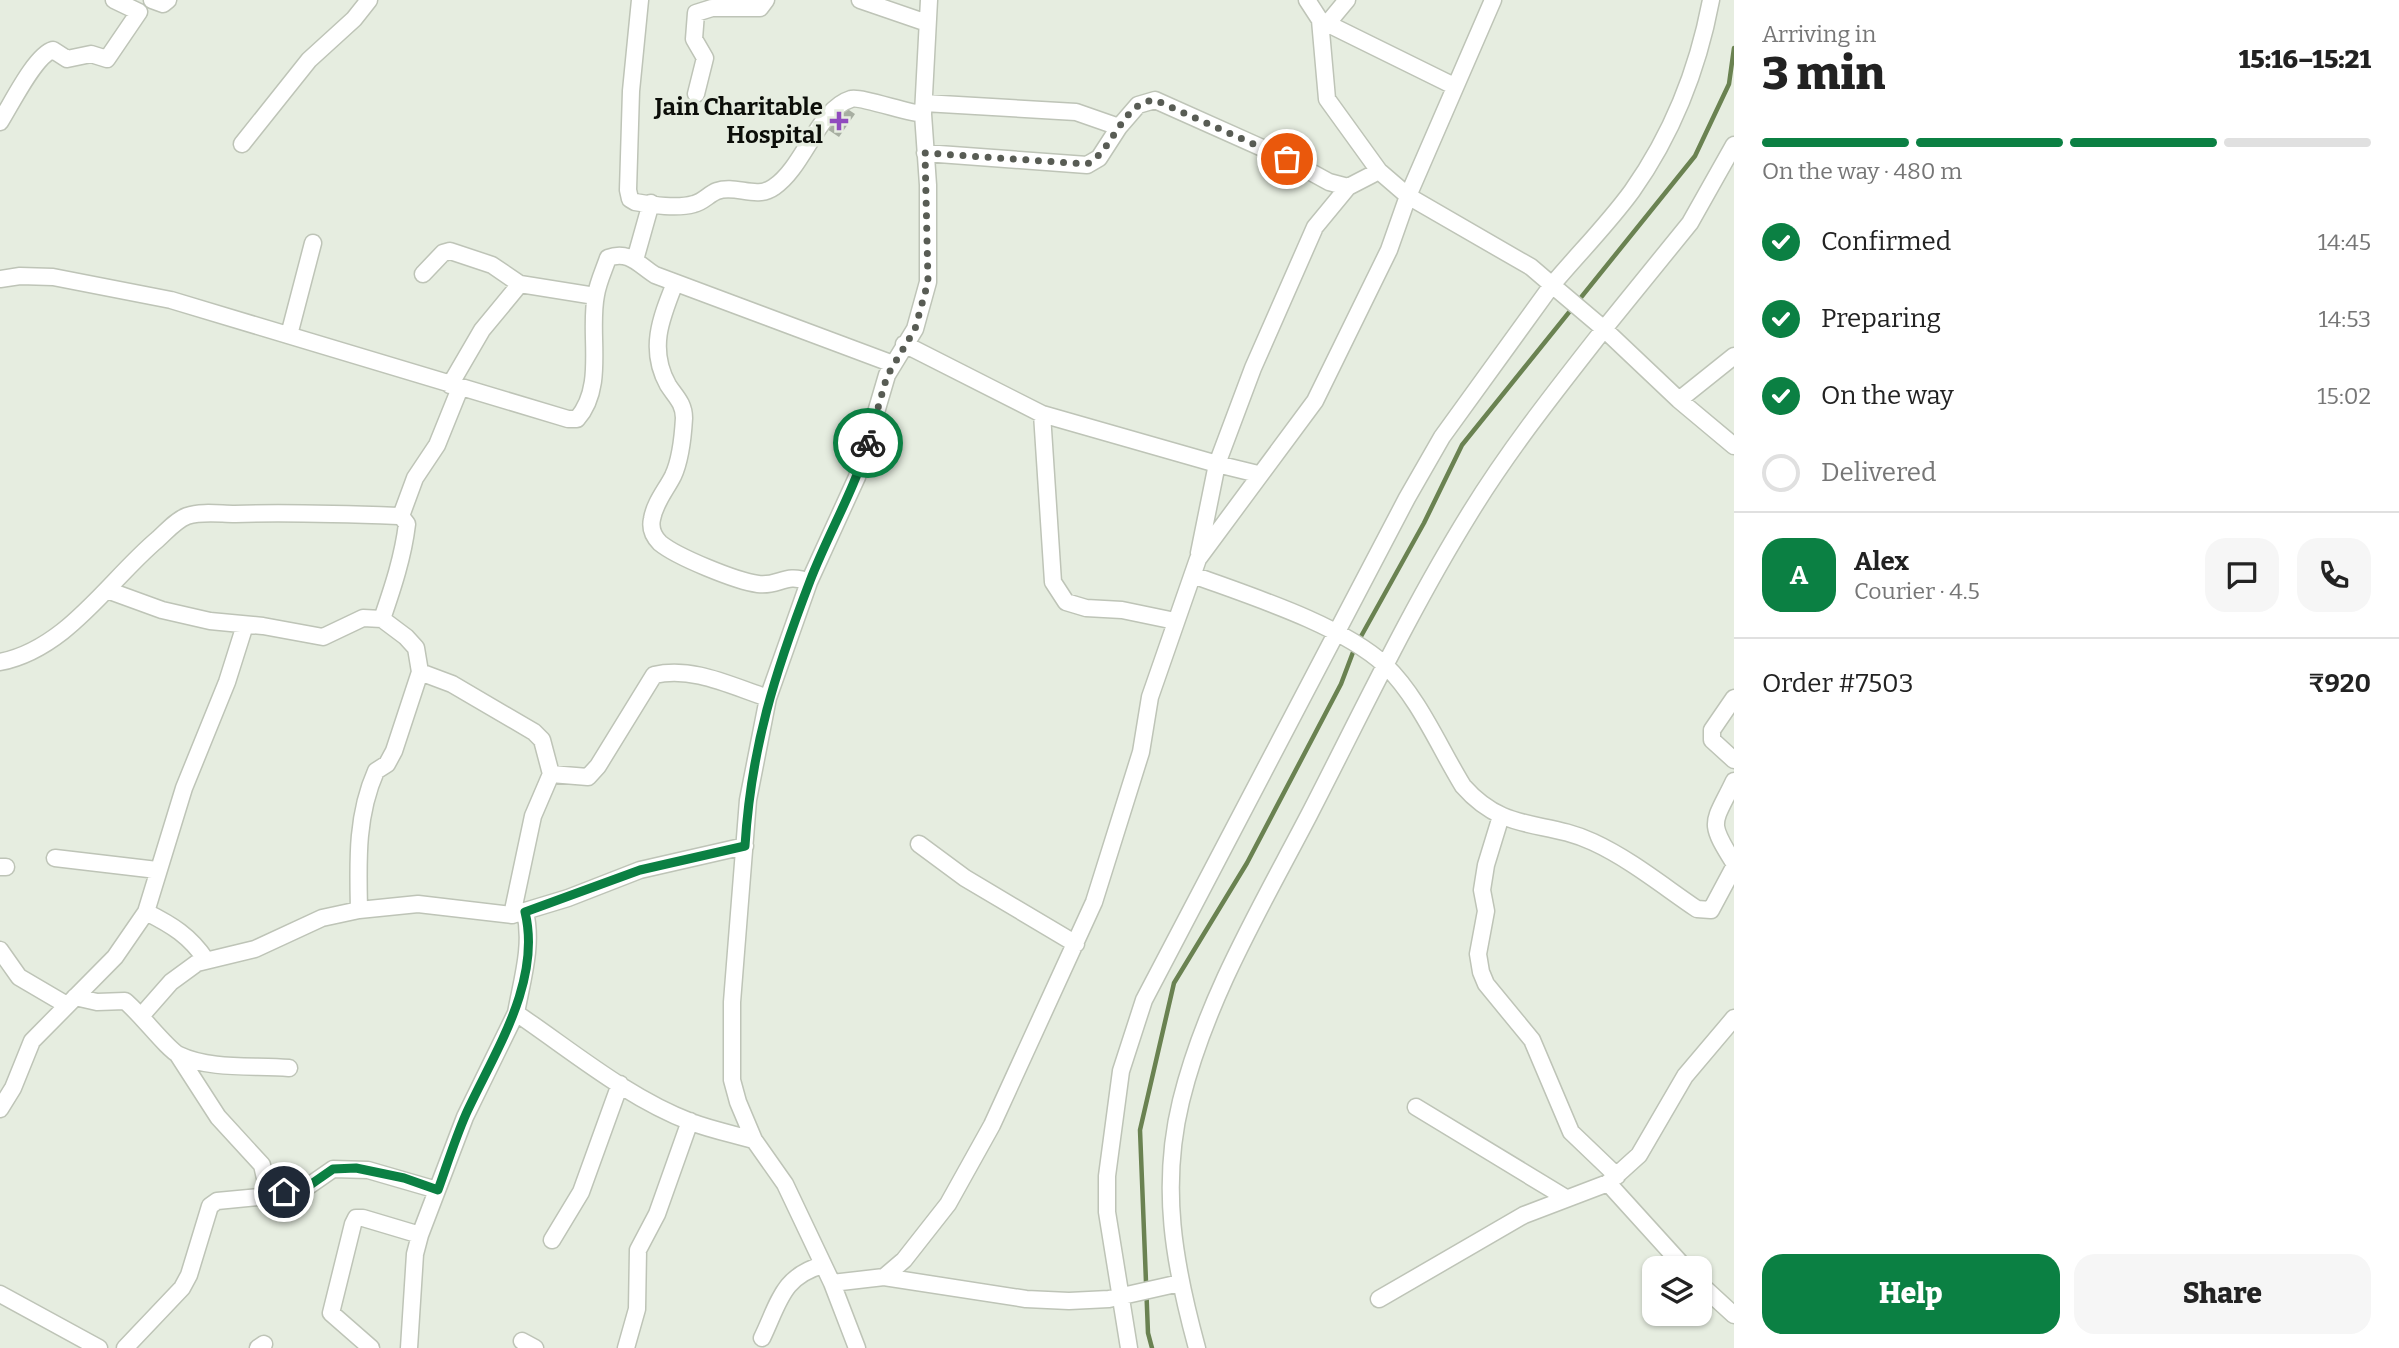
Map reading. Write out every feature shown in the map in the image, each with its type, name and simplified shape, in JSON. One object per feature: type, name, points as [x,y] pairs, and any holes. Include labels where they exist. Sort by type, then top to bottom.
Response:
[{"type":"street","points":[[114,0],[146,4],[163,4],[168,0]]},
{"type":"street","points":[[242,144],[309,60],[354,19],[369,0]]},
{"type":"street","points":[[640,0],[631,91],[628,190],[630,199],[635,202],[694,204],[720,189],[757,193],[767,191],[797,165],[827,117],[849,99],[863,99],[880,106],[924,109],[1076,112],[1119,127]]},
{"type":"street","points":[[696,94],[705,58],[694,39],[696,13],[712,8],[760,8],[766,0]]},
{"type":"street","points":[[860,0],[927,23]]},
{"type":"street","points":[[857,1348],[832,1283],[785,1184],[754,1140],[738,1102],[731,1070],[732,1002],[750,787],[768,698],[809,582],[857,477],[893,364],[915,329],[928,282],[924,109],[929,0]]},
{"type":"street","points":[[1307,0],[1323,22],[1454,86]]},
{"type":"street","points":[[1323,22],[1347,0]]},
{"type":"street","points":[[1195,567],[1258,474],[1315,401],[1389,250],[1408,196],[1493,0]]},
{"type":"street","points":[[1129,1348],[1107,1212],[1107,1176],[1121,1072],[1144,1000],[1335,633],[1442,438],[1632,191],[1674,123],[1694,72],[1712,0]]},
{"type":"street","points":[[3,113],[35,65],[47,52],[54,50],[67,59],[91,54],[107,59],[146,4]]},
{"type":"street","points":[[1323,22],[1327,99],[1379,171],[1408,196],[1531,267],[1734,446]]},
{"type":"street","points":[[925,153],[1087,164],[1099,158],[1119,127],[1138,105],[1155,100],[1287,159],[1329,182],[1348,187]]},
{"type":"street","points":[[1196,1348],[1172,1290],[1169,1206],[1181,1102],[1207,1019],[1240,947],[1386,666],[1476,504],[1598,324],[1690,223],[1734,145]]},
{"type":"street","points":[[884,1277],[904,1259],[948,1204],[992,1125],[1076,944],[1094,902],[1141,752],[1150,697],[1195,567],[1217,464],[1252,368],[1315,227],[1348,187],[1379,171]]},
{"type":"street","points":[[635,260],[651,203]]},
{"type":"street","points":[[289,335],[313,243]]},
{"type":"street","points":[[423,274],[443,253],[450,251],[492,265],[520,284],[595,296]]},
{"type":"street","points":[[0,279],[20,276],[54,277],[171,300],[455,386],[577,419],[590,398],[596,342],[595,296],[608,258],[624,254],[655,275],[893,364]]},
{"type":"street","points":[[675,283],[659,326],[656,350],[659,367],[679,398],[684,415],[678,463],[652,515],[652,532],[659,542],[680,555],[739,581],[762,585],[787,577],[809,582]]},
{"type":"street","points":[[401,516],[415,478],[437,445],[455,386],[482,330],[520,284]]},
{"type":"street","points":[[904,344],[1042,414],[1258,474]]},
{"type":"street","points":[[1679,400],[1734,356]]},
{"type":"street","points":[[1042,414],[1053,582],[1059,595],[1066,602],[1086,608],[1122,611],[1175,621]]},
{"type":"street","points":[[0,662],[16,658],[42,645],[107,590],[142,552],[187,516],[287,511],[401,516]]},
{"type":"street","points":[[382,619],[396,580],[405,539],[407,524],[401,516]]},
{"type":"street","points":[[1195,567],[1335,633],[1386,666],[1420,713],[1463,786],[1474,798],[1501,816],[1523,825],[1592,841],[1697,909],[1712,910],[1734,865],[1714,832],[1715,821],[1734,780]]},
{"type":"street","points":[[107,590],[162,610],[209,621],[323,637],[363,618],[382,619],[406,637],[415,648],[420,673],[402,733],[387,764],[373,776],[362,819],[357,853],[359,910]]},
{"type":"street","points":[[0,1108],[13,1088],[32,1041],[70,1001],[89,987],[115,957],[146,912],[184,788],[227,682],[244,625]]},
{"type":"street","points":[[551,774],[588,777],[598,766],[654,675],[681,672],[704,676],[768,698]]},
{"type":"street","points":[[409,1348],[415,1254],[420,1235],[465,1117],[516,1013],[527,951],[528,927],[519,913],[533,816],[551,774],[542,740],[534,732],[452,684],[420,673]]},
{"type":"street","points":[[1734,698],[1712,730],[1712,740],[1734,760]]},
{"type":"street","points":[[1501,816],[1484,878],[1482,898],[1486,924],[1478,954],[1481,972],[1486,984],[1532,1040],[1570,1132],[1675,1256]]},
{"type":"street","points":[[919,844],[975,884],[1076,944]]},
{"type":"street","points":[[142,1015],[171,982],[206,960],[255,949],[304,924],[359,910],[427,905],[519,913],[640,870],[745,846]]},
{"type":"street","points":[[55,858],[157,870]]},
{"type":"street","points":[[146,912],[175,926],[195,943],[206,960]]},
{"type":"street","points":[[0,950],[19,977],[70,1001],[125,1001],[142,1015],[178,1055],[218,1117],[262,1165],[269,1196]]},
{"type":"street","points":[[516,1013],[620,1084],[690,1121],[754,1140]]},
{"type":"street","points":[[1379,1300],[1524,1215],[1612,1179],[1639,1155],[1685,1076],[1734,1017]]},
{"type":"street","points":[[178,1055],[210,1063],[289,1068]]},
{"type":"street","points":[[552,1240],[581,1192],[620,1084]]},
{"type":"street","points":[[1416,1107],[1566,1198]]},
{"type":"street","points":[[626,1348],[637,1309],[638,1250],[657,1214],[690,1121]]},
{"type":"street","points":[[125,1348],[181,1288],[189,1275],[210,1206],[223,1199],[269,1196],[310,1185],[333,1169],[368,1170],[438,1190]]},
{"type":"street","points":[[371,1348],[331,1313],[353,1224],[356,1218],[363,1218],[420,1235]]},
{"type":"street","points":[[762,1338],[786,1284],[806,1270],[823,1265]]},
{"type":"street","points":[[832,1283],[884,1277],[1026,1300],[1123,1298],[1172,1290]]},
{"type":"street","points":[[0,1294],[99,1348]]},
{"type":"street","points":[[1712,1295],[1734,1315]]},
{"type":"building","points":[[843,106],[855,114],[839,137],[827,129]]},
{"type":"waterway","points":[[1359,640],[1424,523],[1462,445],[1695,156],[1729,84],[1734,48]]},
{"type":"waterway","points":[[1152,1348],[1148,1333],[1140,1130],[1174,983],[1247,863],[1341,684],[1355,647]]},
{"type":"way so far","points":[[868,443],[887,376],[915,329],[928,282],[928,185],[925,153],[1087,164],[1099,158],[1119,127],[1138,105],[1155,100],[1287,159]]},
{"type":"place","name":"Jain Charitable Hospital","points":[[839,121]]},
{"type":"route","points":[[284,1192],[310,1185],[322,1174],[333,1169],[356,1168],[404,1178],[438,1190],[465,1117],[516,1013],[527,951],[528,927],[525,912],[640,870],[745,846],[754,760],[768,698],[809,582],[857,477],[868,443]]}]
